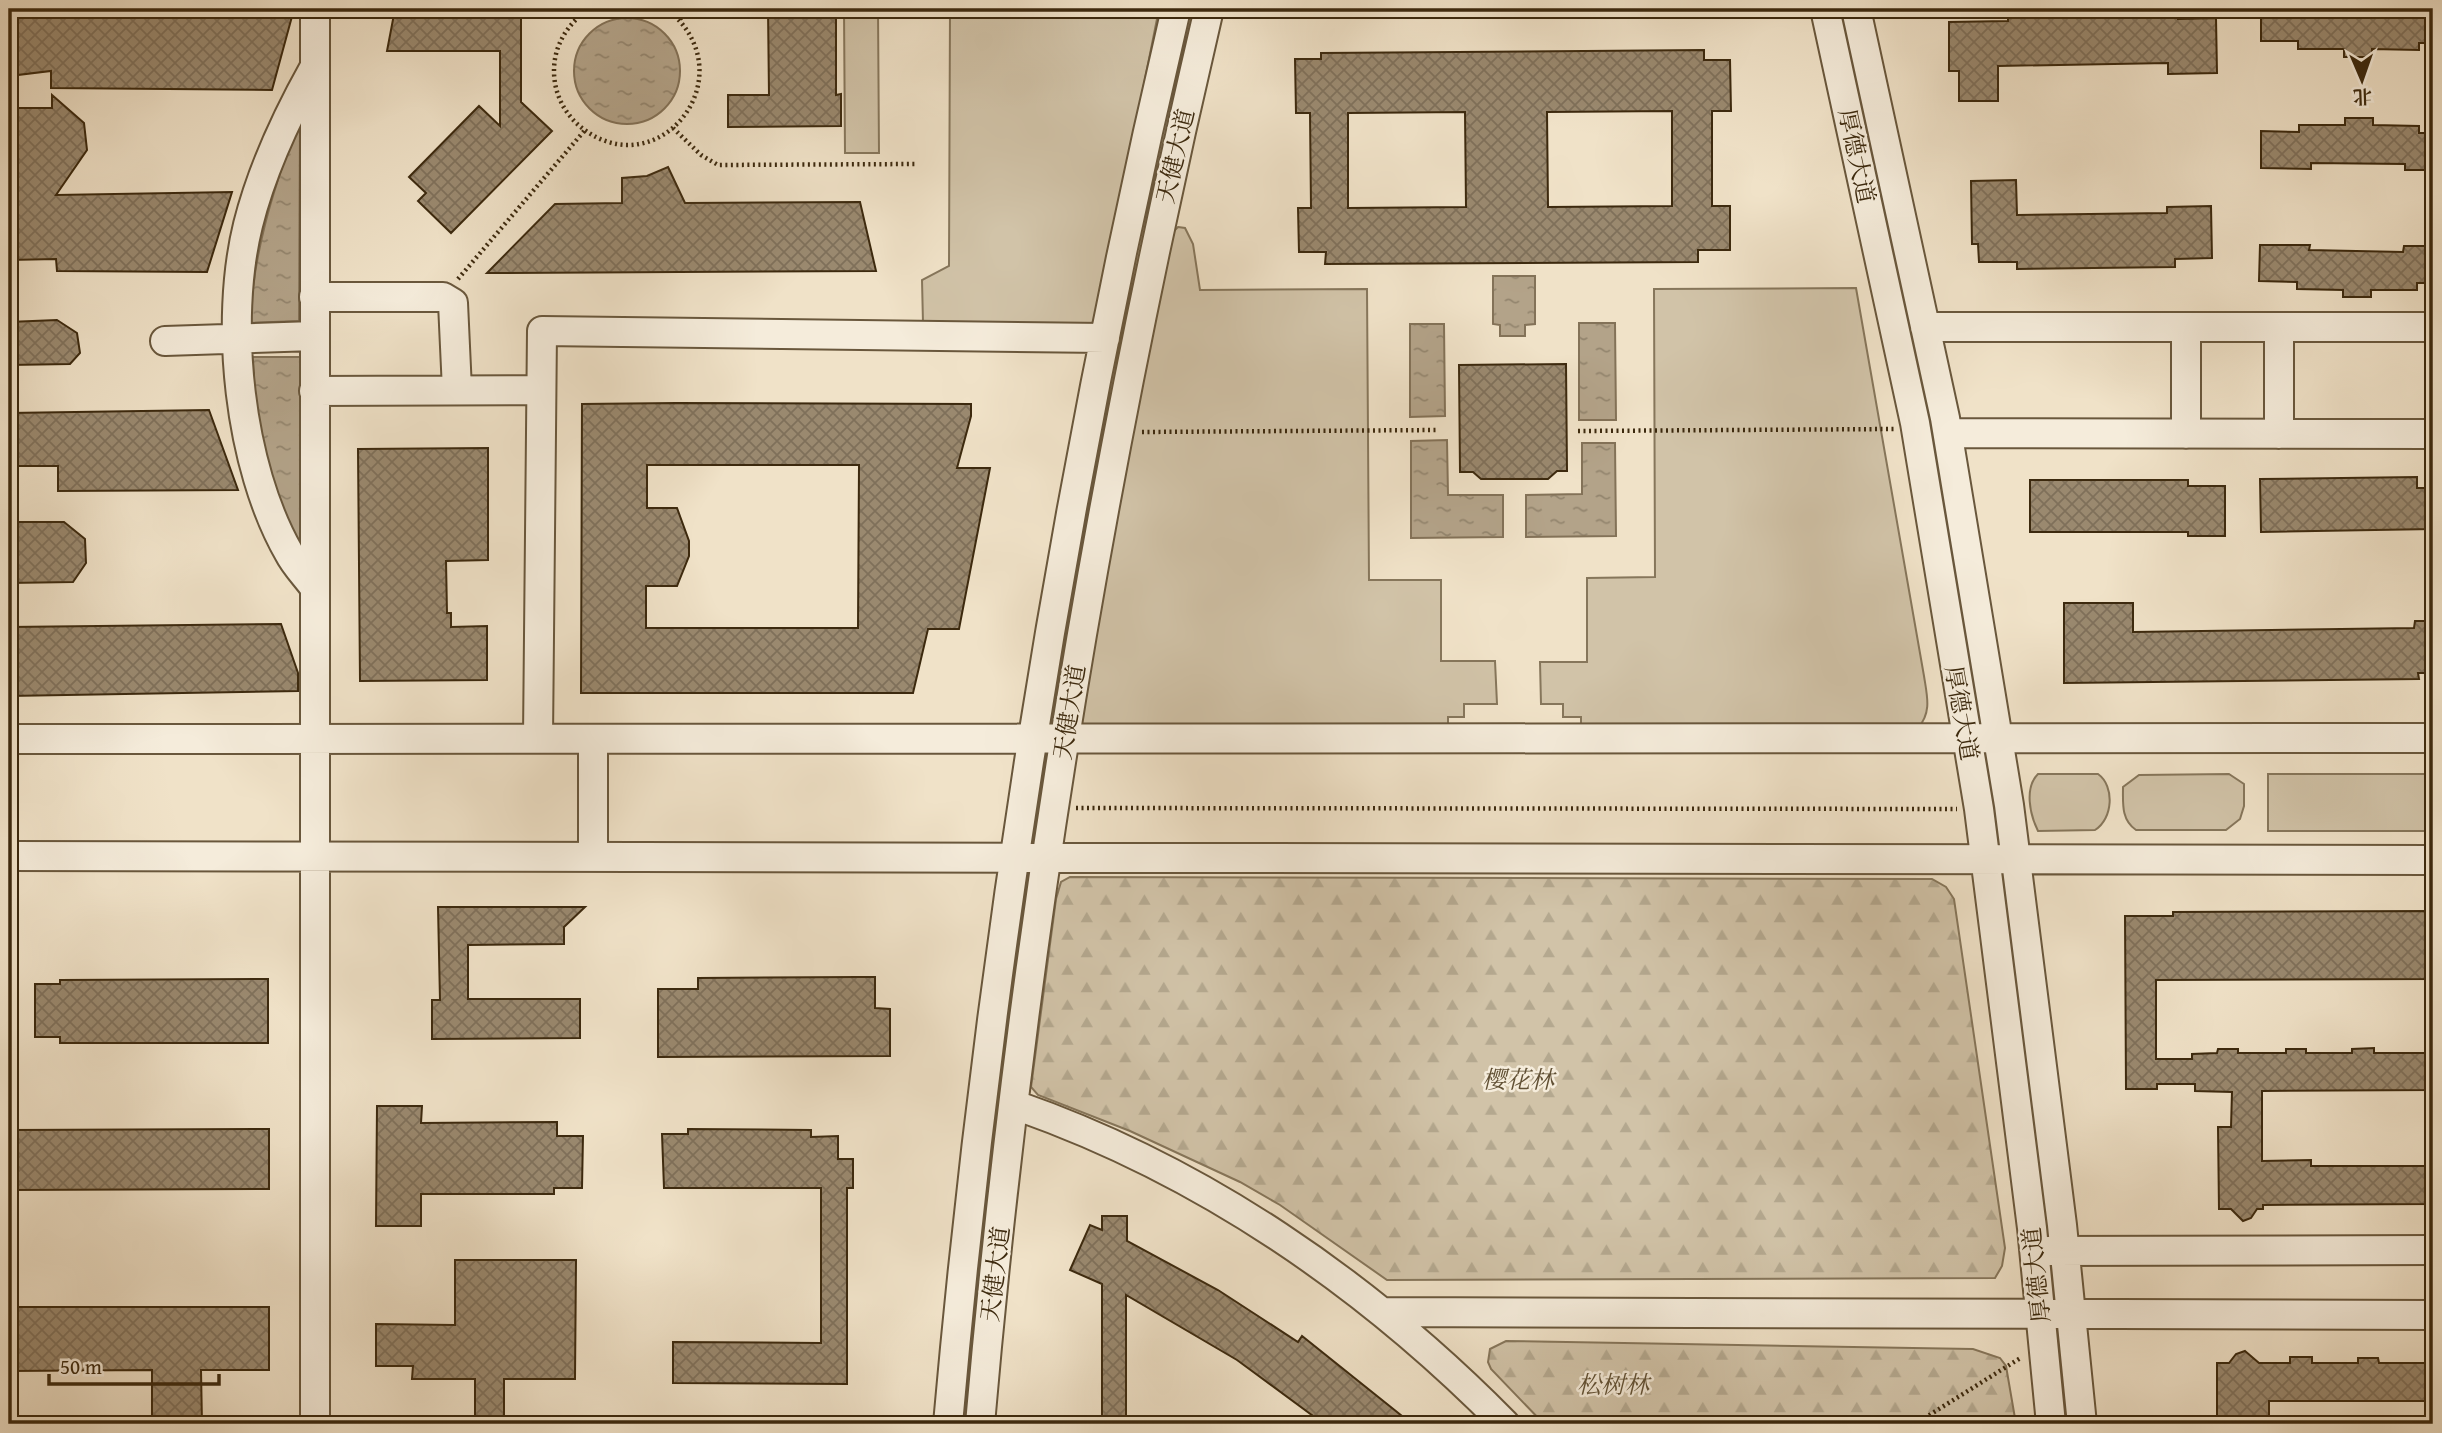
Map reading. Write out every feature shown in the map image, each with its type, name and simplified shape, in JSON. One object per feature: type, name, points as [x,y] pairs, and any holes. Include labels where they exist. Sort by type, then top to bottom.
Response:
[{"type":"lane","points":[[315,9],[315,1424]]},
{"type":"lane","name":"天健大道","points":[[948,1424],[1015,858],[1033,738],[1105,338],[1177,9]]},
{"type":"lane","name":"天健大道","points":[[980,1424],[1015,1105],[1065,738],[1118,432],[1147,286],[1209,9]]},
{"type":"lane","name":"厚德大道","points":[[1825,9],[1916,429],[1979,809],[2034,1251],[2051,1424]]},
{"type":"lane","name":"厚德大道","points":[[1856,9],[1948,433],[1997,738],[2016,860],[2064,1251],[2082,1424]]},
{"type":"lane","points":[[314,587],[289,554],[256,469],[241,398],[238,339],[248,226],[282,125],[315,67]]},
{"type":"lane","points":[[314,297],[443,297],[453,303],[456,316],[457,390]]},
{"type":"lane","points":[[1925,327],[2433,327]]},
{"type":"lane","points":[[2186,327],[2186,434]]},
{"type":"lane","points":[[2279,327],[2279,434]]},
{"type":"lane","points":[[538,738],[542,331],[1105,338]]},
{"type":"lane","points":[[165,341],[314,336]]},
{"type":"lane","points":[[314,391],[541,390]]},
{"type":"lane","points":[[1948,433],[2433,434]]},
{"type":"lane","points":[[9,738],[2433,738]]},
{"type":"lane","points":[[593,739],[593,857]]},
{"type":"lane","points":[[9,856],[2433,860]]},
{"type":"lane","points":[[1015,1105],[1154,1164],[1212,1195],[1323,1266],[1426,1348],[1505,1424]]},
{"type":"lane","points":[[2034,1251],[2433,1250]]},
{"type":"lane","points":[[1382,1312],[2433,1315]]},
{"type":"path","points":[[588,9],[576,18],[562,38],[554,61],[554,76],[562,104],[585,130],[604,140],[631,144],[658,137],[673,128],[690,110],[701,79],[697,47],[680,19],[667,9]]},
{"type":"path","points":[[680,19],[690,9]]},
{"type":"path","points":[[673,128],[701,155],[718,165],[916,164]]},
{"type":"path","points":[[443,297],[585,130]]},
{"type":"path","points":[[1578,431],[1916,429]]},
{"type":"path","points":[[1118,432],[1438,430]]},
{"type":"path","points":[[1054,808],[1979,809]]},
{"type":"path","points":[[1915,1424],[2043,1344]]},
{"type":"green space","points":[[844,9],[878,9],[879,153],[845,153]]},
{"type":"green space","points":[[950,9],[1159,9],[1096,324],[923,323],[922,280],[949,266]]},
{"type":"green space","points":[[1178,227],[1185,228],[1193,244],[1200,290],[1367,289],[1369,580],[1441,580],[1441,661],[1495,661],[1497,704],[1464,704],[1464,717],[1448,717],[1448,729],[1078,731],[1156,304],[1172,233]]},
{"type":"green space","points":[[1856,288],[1926,690],[1927,710],[1918,728],[1581,730],[1581,717],[1563,717],[1563,704],[1541,704],[1540,662],[1587,662],[1587,578],[1655,577],[1654,289]]},
{"type":"green space","points":[[2038,774],[2098,774],[2107,786],[2110,802],[2101,825],[2095,830],[2038,831],[2031,810],[2030,794]]},
{"type":"green space","points":[[2229,774],[2244,784],[2244,806],[2240,819],[2226,830],[2136,830],[2125,816],[2123,787],[2139,775]]},
{"type":"green space","points":[[2268,774],[2433,774],[2433,831],[2268,831]]},
{"type":"green space","name":"樱花林","points":[[1070,877],[1932,879],[1946,887],[1954,899],[2005,1248],[2002,1266],[1995,1278],[1387,1280],[1280,1205],[1240,1182],[1130,1131],[1038,1095],[1031,1087],[1056,899],[1061,882]]},
{"type":"green space","name":"松树林","points":[[1506,1341],[1973,1349],[2000,1358],[2006,1366],[2016,1424],[1544,1424],[1491,1369],[1488,1362],[1490,1349]]},
{"type":"water","points":[[627,18],[647,22],[665,33],[676,51],[680,71],[676,91],[665,109],[647,120],[627,124],[607,120],[589,109],[578,91],[574,71],[578,51],[589,33],[607,22]]},
{"type":"water","points":[[296,128],[300,128],[299,321],[250,323],[255,273],[265,224]]},
{"type":"water","points":[[1493,276],[1535,276],[1535,324],[1525,325],[1525,336],[1500,336],[1500,325],[1493,324]]},
{"type":"water","points":[[1579,323],[1615,323],[1616,420],[1579,420]]},
{"type":"water","points":[[1410,324],[1444,324],[1445,416],[1410,417]]},
{"type":"water","points":[[249,357],[300,357],[300,552],[264,461]]},
{"type":"water","points":[[1447,440],[1448,495],[1503,495],[1503,537],[1411,538],[1411,441]]},
{"type":"water","points":[[1582,443],[1615,443],[1616,536],[1526,537],[1526,495],[1582,494]]},
{"type":"building","points":[[9,9],[294,9],[272,90],[51,88],[51,71],[9,76]]},
{"type":"building","points":[[395,9],[521,9],[521,102],[552,131],[451,233],[418,201],[426,193],[409,177],[479,106],[500,126],[500,51],[387,51]]},
{"type":"building","points":[[768,9],[836,9],[836,95],[841,94],[841,126],[728,127],[728,95],[769,95]]},
{"type":"building","points":[[2261,9],[2433,9],[2433,43],[2419,43],[2419,50],[2372,49],[2372,57],[2344,57],[2344,49],[2298,49],[2298,41],[2261,41]]},
{"type":"building","points":[[2178,10],[2178,19],[2216,18],[2217,73],[2168,74],[2168,63],[1998,66],[1998,101],[1959,101],[1959,71],[1949,71],[1949,22],[2008,21],[2008,12]]},
{"type":"building","points":[[1704,50],[1704,60],[1730,60],[1731,111],[1712,111],[1712,206],[1730,206],[1730,250],[1698,250],[1698,262],[1325,264],[1326,252],[1299,252],[1298,208],[1311,208],[1310,113],[1296,113],[1295,59],[1321,59],[1321,53]],"holes":[[[1672,111],[1672,206],[1548,207],[1547,112]],[[1465,112],[1466,207],[1348,208],[1348,113]]]},
{"type":"building","points":[[52,95],[84,123],[87,150],[56,195],[232,192],[207,272],[57,271],[56,259],[9,260],[9,108],[52,108]]},
{"type":"building","points":[[2345,118],[2373,118],[2373,125],[2419,126],[2419,133],[2433,133],[2433,170],[2405,170],[2405,164],[2311,163],[2311,169],[2261,168],[2261,131],[2299,132],[2299,125],[2345,125]]},
{"type":"building","points":[[668,167],[685,203],[860,202],[876,271],[487,273],[555,204],[622,203],[622,178],[647,176]]},
{"type":"building","points":[[2016,180],[2017,215],[2167,213],[2167,207],[2211,206],[2212,258],[2175,259],[2175,267],[2017,269],[2017,262],[1979,262],[1978,244],[1972,244],[1971,181]]},
{"type":"building","points":[[2260,245],[2310,245],[2309,250],[2403,252],[2404,246],[2433,246],[2433,283],[2417,283],[2417,290],[2371,290],[2371,297],[2343,297],[2343,290],[2297,289],[2297,282],[2259,281]]},
{"type":"building","points":[[57,320],[77,333],[80,353],[70,364],[9,365],[9,322]]},
{"type":"building","points":[[1566,364],[1567,471],[1557,471],[1548,479],[1481,479],[1473,472],[1460,472],[1459,365]]},
{"type":"building","points":[[582,404],[971,404],[971,416],[957,468],[990,468],[959,629],[928,629],[913,693],[581,693]],"holes":[[[647,465],[859,465],[858,628],[646,628],[646,586],[677,586],[689,556],[689,541],[677,508],[647,508]]]},
{"type":"building","points":[[209,410],[238,490],[58,491],[58,466],[9,466],[9,413]]},
{"type":"building","points":[[488,448],[488,560],[446,561],[447,613],[451,613],[451,627],[487,626],[487,680],[360,681],[358,449]]},
{"type":"building","points":[[2417,477],[2417,488],[2433,488],[2433,529],[2261,532],[2260,479]]},
{"type":"building","points":[[2030,480],[2188,480],[2188,486],[2225,486],[2225,536],[2188,536],[2188,532],[2030,532]]},
{"type":"building","points":[[9,522],[64,522],[85,539],[86,563],[73,582],[9,583]]},
{"type":"building","points":[[2064,603],[2133,603],[2133,632],[2414,628],[2415,621],[2433,621],[2433,673],[2418,673],[2419,679],[2064,683]]},
{"type":"building","points":[[281,624],[298,673],[298,691],[9,696],[9,627]]},
{"type":"building","points":[[438,907],[585,907],[564,927],[564,944],[468,945],[468,999],[580,999],[580,1038],[432,1039],[432,1000],[440,1000]]},
{"type":"building","points":[[2433,911],[2433,979],[2156,980],[2156,1059],[2192,1059],[2192,1054],[2217,1053],[2218,1049],[2238,1049],[2238,1053],[2286,1053],[2286,1049],[2306,1049],[2306,1053],[2352,1053],[2352,1049],[2374,1048],[2374,1053],[2433,1053],[2433,1090],[2262,1091],[2262,1161],[2311,1160],[2311,1166],[2433,1166],[2433,1204],[2263,1205],[2263,1209],[2257,1209],[2251,1218],[2243,1221],[2231,1209],[2219,1209],[2218,1127],[2231,1127],[2232,1092],[2195,1091],[2195,1084],[2157,1084],[2157,1089],[2126,1089],[2125,916],[2173,916],[2173,912]]},
{"type":"building","points":[[875,977],[875,1008],[890,1009],[890,1056],[658,1057],[658,989],[698,989],[698,978]]},
{"type":"building","points":[[268,979],[268,1043],[60,1043],[60,1037],[35,1037],[35,984],[60,984],[60,980]]},
{"type":"building","points":[[377,1106],[422,1106],[421,1123],[557,1122],[557,1136],[583,1136],[582,1188],[554,1188],[554,1194],[421,1194],[421,1226],[376,1226]]},
{"type":"building","points":[[269,1129],[269,1189],[9,1190],[9,1130]]},
{"type":"building","points":[[688,1129],[811,1130],[811,1137],[838,1136],[838,1159],[853,1159],[853,1188],[847,1188],[847,1384],[673,1383],[673,1342],[821,1343],[821,1188],[664,1188],[662,1134],[688,1134]]},
{"type":"building","points":[[1102,1216],[1127,1216],[1127,1241],[1218,1290],[1298,1342],[1302,1336],[1412,1424],[1324,1424],[1237,1360],[1126,1295],[1126,1424],[1102,1424],[1102,1284],[1070,1270],[1090,1225],[1102,1230]]},
{"type":"building","points":[[455,1260],[576,1260],[575,1379],[504,1379],[504,1424],[475,1424],[475,1379],[412,1379],[413,1366],[376,1366],[376,1324],[455,1325]]},
{"type":"building","points":[[9,1307],[269,1307],[269,1370],[201,1370],[202,1424],[152,1424],[152,1370],[9,1371]]},
{"type":"building","points":[[2245,1351],[2259,1363],[2290,1363],[2290,1357],[2312,1357],[2312,1363],[2358,1363],[2358,1358],[2378,1358],[2379,1363],[2433,1363],[2433,1401],[2269,1401],[2269,1424],[2217,1424],[2217,1363],[2229,1363],[2236,1354]]}]
